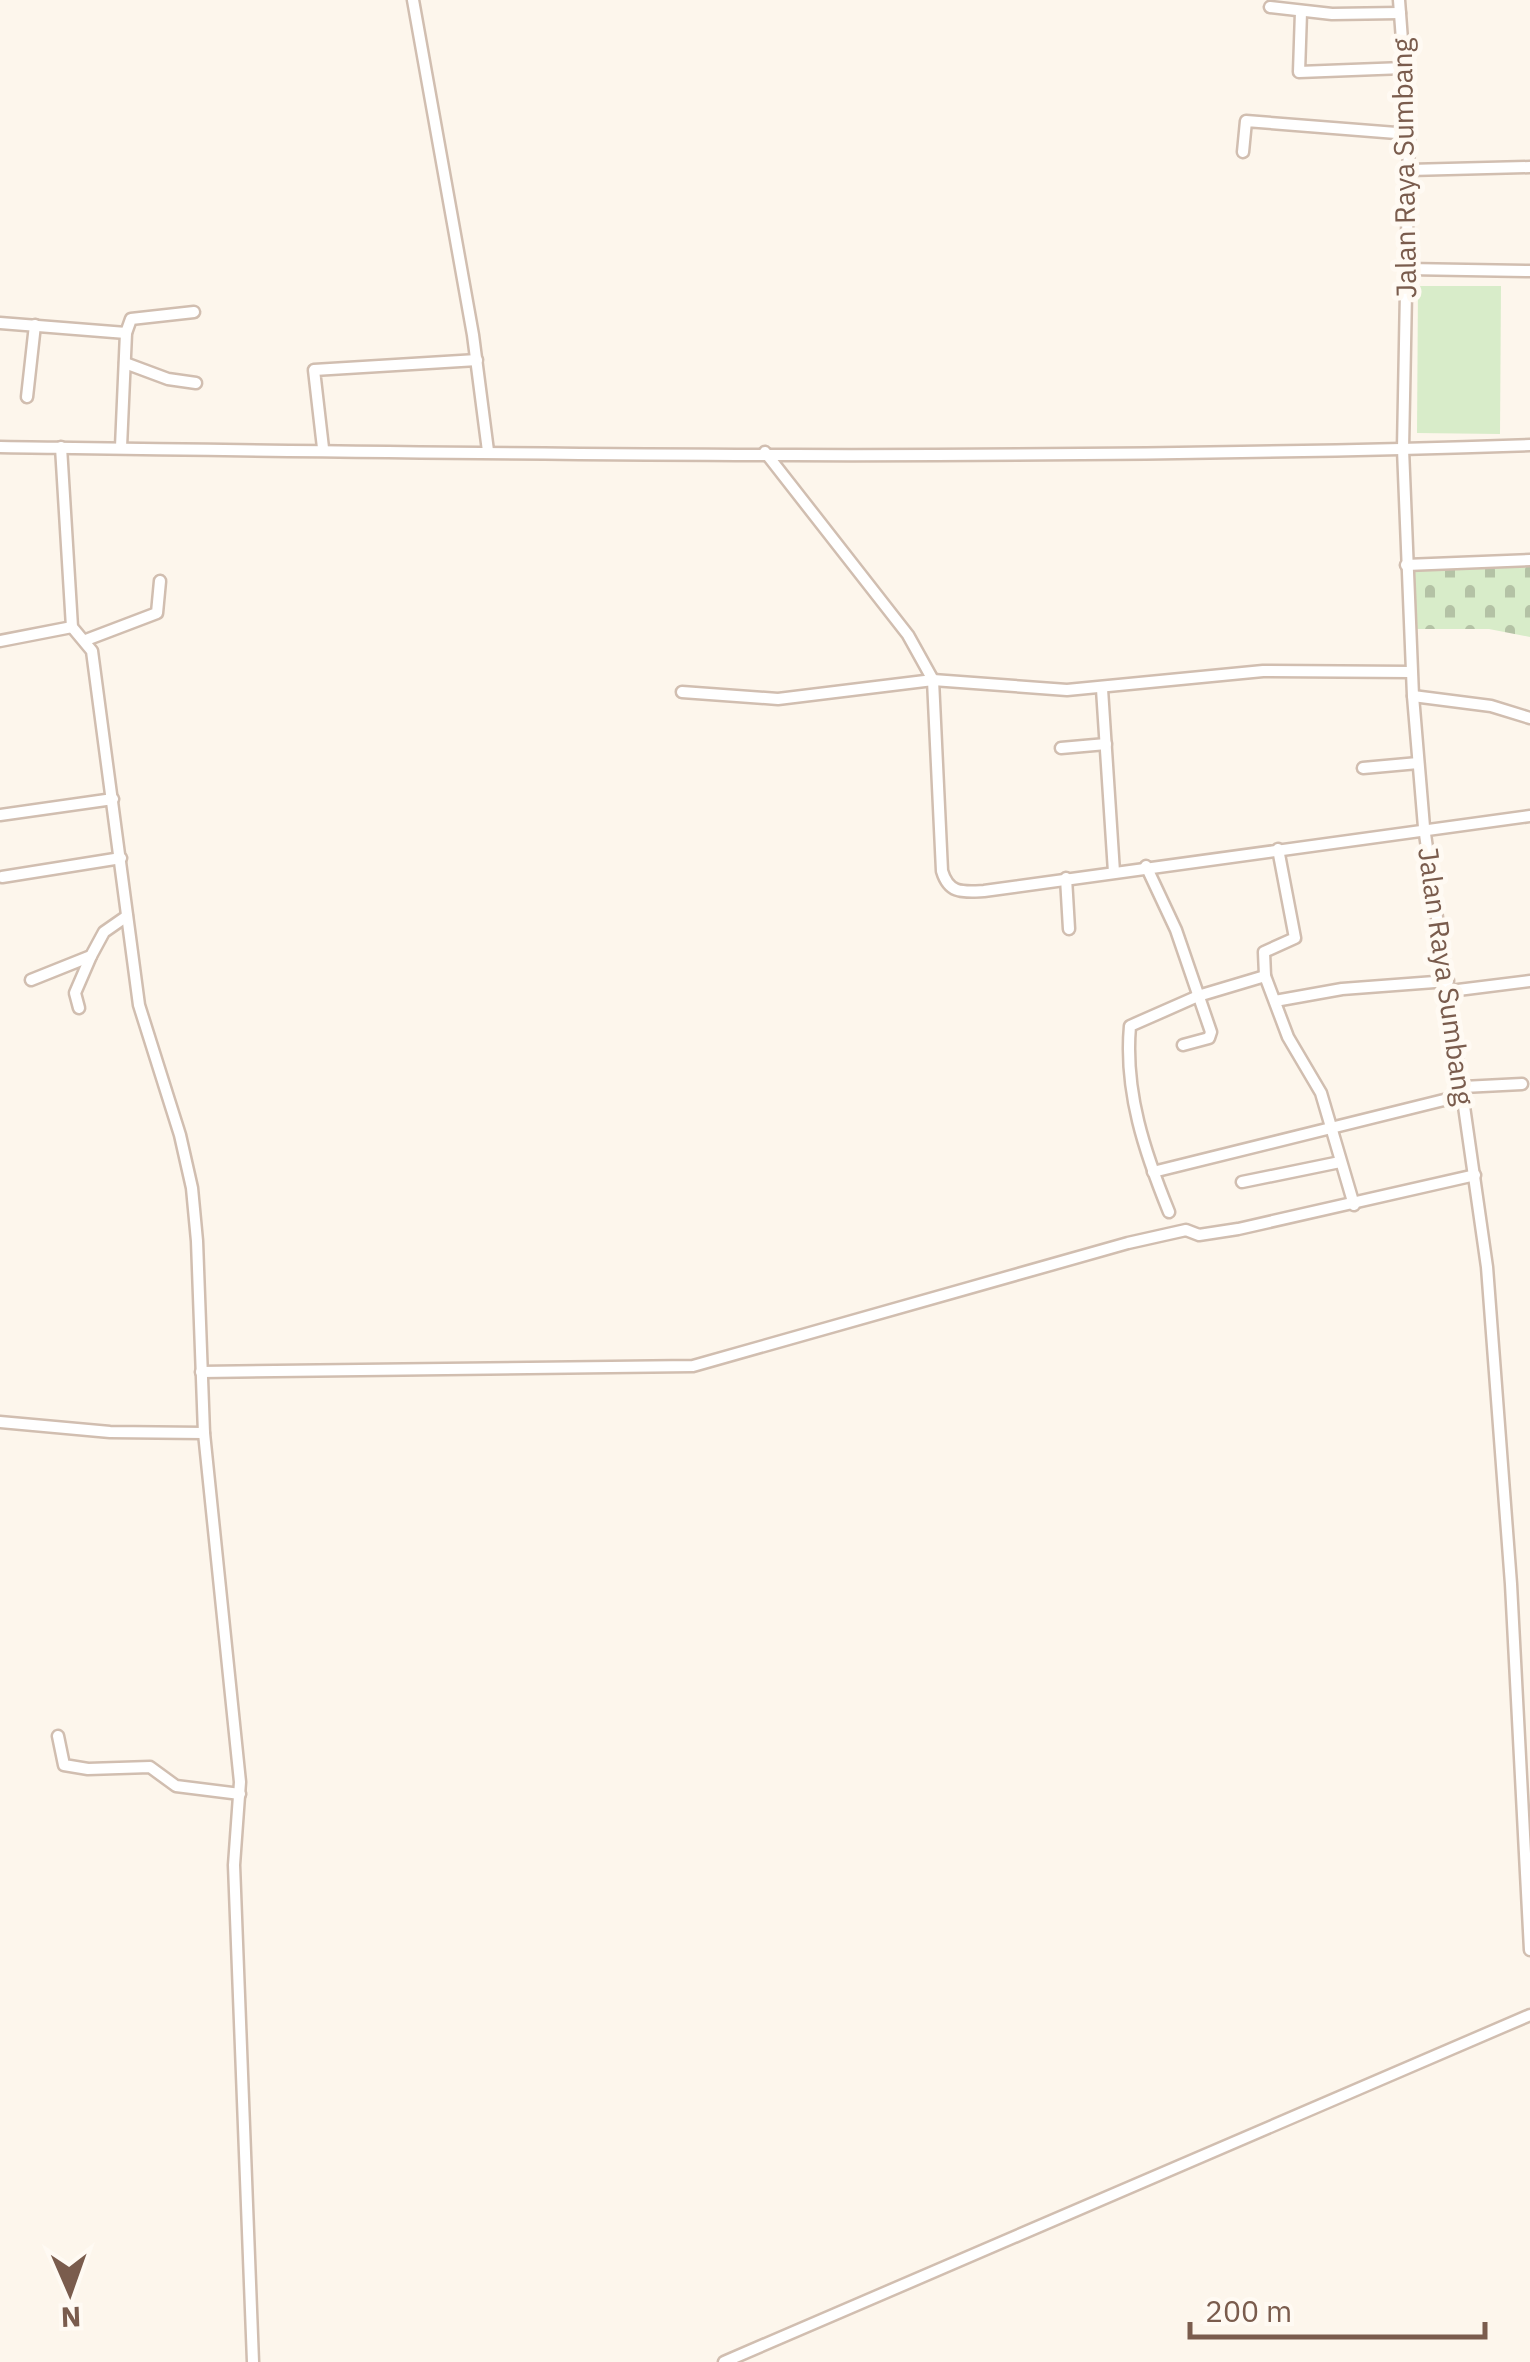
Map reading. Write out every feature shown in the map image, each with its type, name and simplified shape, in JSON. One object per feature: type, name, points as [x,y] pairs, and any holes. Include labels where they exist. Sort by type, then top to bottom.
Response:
[{"type":"street","points":[[413,0],[477,360],[488,451]]},
{"type":"street","name":"Jalan Raya Sumbang","points":[[1399,0],[1409,134],[1404,449],[1412,696],[1424,827],[1464,1091],[1497,1377],[1530,1950]]},
{"type":"street","points":[[1270,7],[1400,13]]},
{"type":"street","points":[[1293,7],[1299,72],[1404,68]]},
{"type":"street","points":[[1243,152],[1246,120],[1409,134]]},
{"type":"street","points":[[1409,170],[1530,168]]},
{"type":"street","points":[[1407,269],[1530,272]]},
{"type":"street","points":[[121,447],[126,334],[136,316],[194,312]]},
{"type":"street","points":[[0,324],[126,334]]},
{"type":"street","points":[[27,397],[34,325]]},
{"type":"street","points":[[323,448],[314,370],[477,360]]},
{"type":"street","points":[[125,363],[168,379],[196,383]]},
{"type":"street","points":[[0,447],[572,454],[1404,449],[1530,444]]},
{"type":"street","points":[[61,447],[72,627],[86,640],[94,664],[139,1005],[192,1188],[204,1434],[240,1794],[234,1865],[247,2112],[253,2362]]},
{"type":"street","points":[[765,452],[908,635],[933,680],[946,886],[962,892],[1424,827],[1530,816]]},
{"type":"street","points":[[1406,564],[1530,560]]},
{"type":"street","points":[[86,640],[157,613],[160,581]]},
{"type":"street","points":[[0,641],[72,627]]},
{"type":"street","points":[[682,692],[778,699],[933,680],[1102,689],[1263,671],[1411,672]]},
{"type":"street","points":[[1102,689],[1114,872]]},
{"type":"street","points":[[1412,696],[1491,706],[1530,718]]},
{"type":"street","points":[[1061,748],[1106,744]]},
{"type":"street","points":[[1363,768],[1418,763]]},
{"type":"street","points":[[0,815],[112,799]]},
{"type":"street","points":[[1278,848],[1295,938],[1264,952],[1266,976],[1288,1037],[1321,1094],[1354,1205]]},
{"type":"street","points":[[2,877],[120,858]]},
{"type":"street","points":[[1146,866],[1176,930],[1211,1035],[1183,1045]]},
{"type":"street","points":[[1066,878],[1069,929]]},
{"type":"street","points":[[80,1008],[76,992],[104,932],[128,916]]},
{"type":"street","points":[[31,980],[92,956]]},
{"type":"street","points":[[1169,1212],[1152,1172],[1136,1114],[1130,1026],[1198,996],[1266,976]]},
{"type":"street","points":[[1274,1001],[1342,989],[1530,981]]},
{"type":"street","points":[[1152,1172],[1332,1131],[1464,1091],[1522,1084]]},
{"type":"street","points":[[1242,1182],[1340,1162]]},
{"type":"street","points":[[202,1372],[398,1366],[682,1368],[1076,1256],[1186,1230],[1198,1235],[1354,1205],[1475,1175]]},
{"type":"street","points":[[0,1422],[110,1432],[204,1434]]},
{"type":"street","points":[[58,1736],[64,1765],[88,1769],[150,1767],[176,1786],[240,1794]]},
{"type":"street","points":[[724,2362],[1530,2015]]},
{"type":"green space","points":[[1418,286],[1501,286],[1500,434],[1417,433]]},
{"type":"green space","points":[[1530,565],[1530,637],[1489,629],[1414,629],[1412,567]]}]
